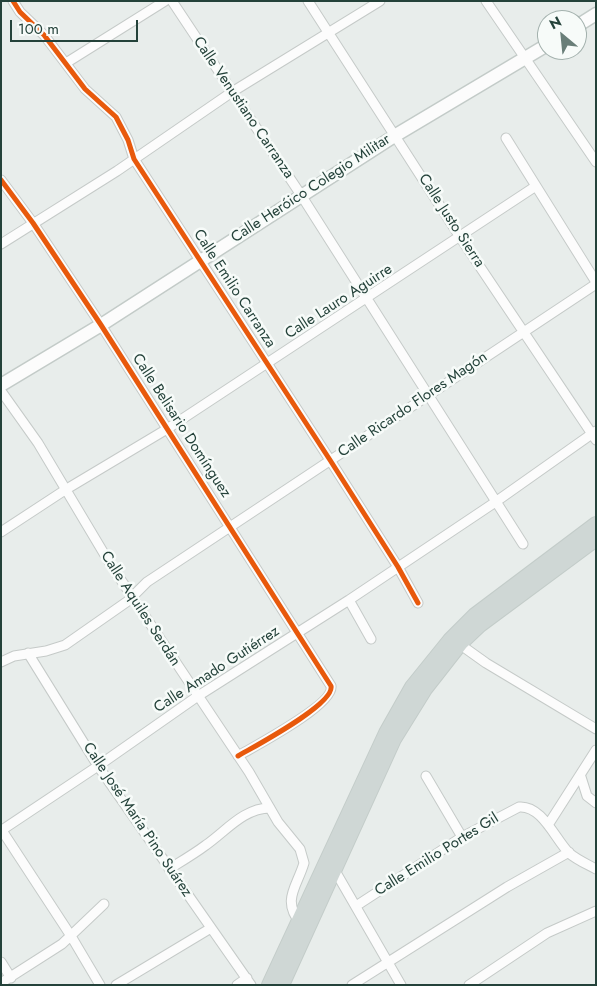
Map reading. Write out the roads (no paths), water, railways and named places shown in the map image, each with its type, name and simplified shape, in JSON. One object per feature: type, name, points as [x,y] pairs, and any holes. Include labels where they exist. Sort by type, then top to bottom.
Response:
[{"type":"main road","name":"Calle Heróico Colegio Militar","points":[[1,385],[101,325],[396,135],[537,51]]},
{"type":"main road","points":[[269,985],[334,869],[406,715],[475,615],[596,524]]},
{"type":"main road","points":[[282,985],[302,925],[396,712],[412,687],[458,639],[594,542]]},
{"type":"street","name":"Calle Emilio Carranza","points":[[13,1],[20,12],[44,35],[85,89],[116,117],[128,140],[134,159],[268,363],[398,567],[418,603]]},
{"type":"street","points":[[66,63],[165,1]]},
{"type":"street","name":"Calle Venustiano Carranza","points":[[172,1],[301,195],[494,503],[523,544]]},
{"type":"street","name":"Calle Justo Sierra","points":[[308,1],[460,237],[594,435]]},
{"type":"street","points":[[1,244],[134,159],[232,92],[329,35],[380,1]]},
{"type":"street","points":[[486,1],[596,162]]},
{"type":"street","name":"Calle Ricardo Flores Magón","points":[[1,662],[28,653],[46,651],[65,645],[132,597],[147,582],[596,283],[506,138]]},
{"type":"street","name":"Calle Belisario Domínguez","points":[[1,180],[33,223],[101,325],[330,682],[332,690],[326,699],[303,717],[238,756]]},
{"type":"street","name":"Calle Lauro Aguirre","points":[[1,532],[65,490],[167,430],[536,186]]},
{"type":"street","name":"Calle Aquiles Serdán","points":[[1,391],[33,436],[132,597],[238,756],[283,830],[300,849],[304,859],[291,899],[292,911],[302,925]]},
{"type":"street","name":"Calle Amado Gutiérrez","points":[[1,829],[98,766],[198,696],[349,600],[594,435]]},
{"type":"street","points":[[349,600],[371,638]]},
{"type":"street","points":[[458,639],[486,663],[596,729]]},
{"type":"street","name":"Calle José María Pino Suárez","points":[[28,653],[98,766],[249,982]]},
{"type":"street","points":[[596,750],[581,777],[548,826],[569,852],[596,869]]},
{"type":"street","points":[[426,776],[462,837]]},
{"type":"street","points":[[581,777],[587,796],[596,803]]},
{"type":"street","name":"Calle Emilio Portes Gil","points":[[356,906],[462,837],[519,807],[524,806],[535,812],[548,826]]},
{"type":"street","points":[[170,869],[206,845],[242,816],[258,809],[270,808]]},
{"type":"street","points":[[1,829],[72,936],[100,985]]},
{"type":"street","points":[[352,985],[500,891],[569,852]]},
{"type":"street","points":[[587,864],[596,858]]},
{"type":"street","points":[[334,869],[401,985]]},
{"type":"street","points":[[1,983],[72,936],[104,904]]},
{"type":"street","points":[[469,985],[548,934],[596,911]]},
{"type":"street","points":[[116,985],[211,928]]},
{"type":"street","points":[[1,962],[11,978]]},
{"type":"street","points":[[236,985],[249,982]]}]
